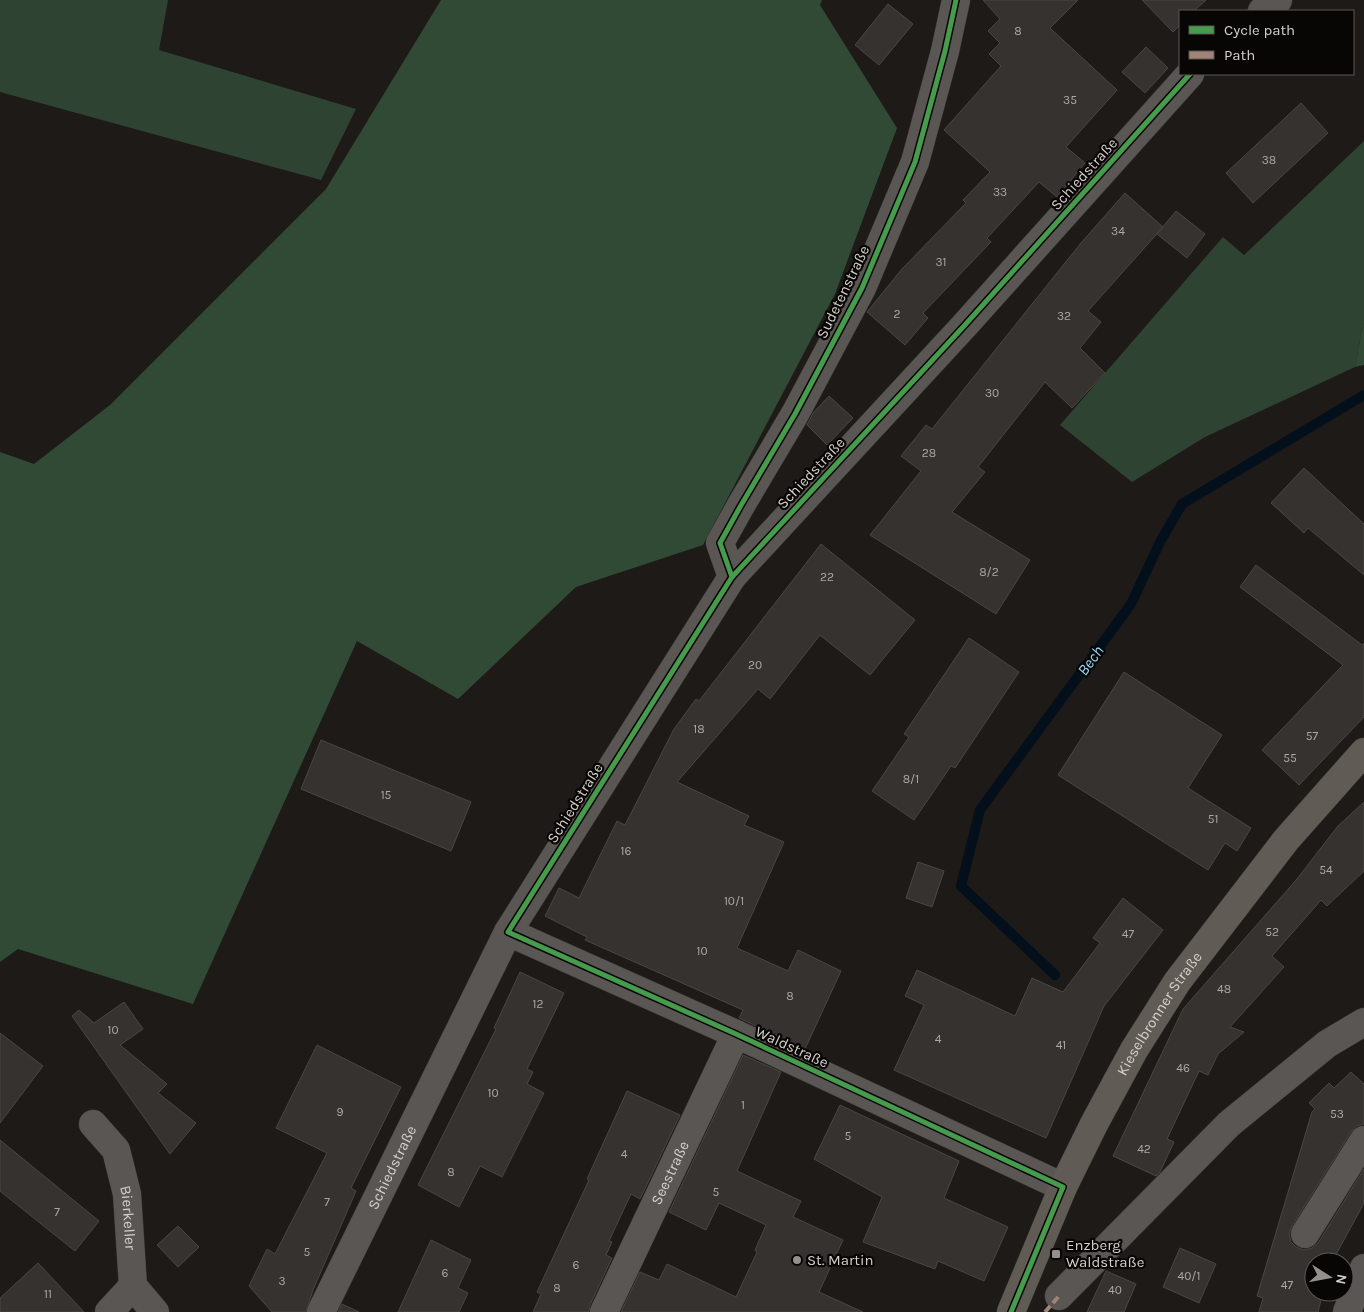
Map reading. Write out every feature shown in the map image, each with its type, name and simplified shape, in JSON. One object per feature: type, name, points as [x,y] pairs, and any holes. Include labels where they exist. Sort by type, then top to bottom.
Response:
[{"type":"main road","name":"Kieselbronner Straße","points":[[1011,1312],[1064,1187],[1094,1124],[1134,1050],[1177,982],[1286,840],[1364,752]]},
{"type":"street","name":"Sudetenstraße","points":[[732,577],[720,544],[795,414],[862,288],[915,162],[946,51],[956,0]]},
{"type":"street","points":[[1263,10],[1278,0]]},
{"type":"street","name":"Schiedstraße","points":[[321,1312],[508,932],[732,577],[964,326],[1189,75]]},
{"type":"street","name":"Waldstraße","points":[[508,932],[736,1034],[1064,1187]]},
{"type":"street","points":[[1059,1296],[1229,1124],[1327,1044],[1364,1022]]},
{"type":"street","name":"Seestraße","points":[[604,1312],[736,1034]]},
{"type":"street","name":"Bierkeller","points":[[93,1124],[116,1150],[127,1194],[133,1286]]},
{"type":"street","points":[[1305,1234],[1364,1140]]},
{"type":"street","points":[[1346,1312],[1364,1268]]},
{"type":"street","points":[[109,1312],[133,1286],[155,1312]]},
{"type":"green space","points":[[0,0],[168,0],[159,50],[356,109],[321,180],[0,92]]},
{"type":"green space","points":[[441,0],[822,0],[820,5],[897,128],[835,294],[703,545],[576,587],[458,699],[357,641],[193,1004],[18,949],[0,962],[0,452],[34,464],[110,405],[326,189]]},
{"type":"green space","points":[[1364,141],[1364,327],[1362,329],[1355,367],[1205,437],[1132,482],[1060,425],[1223,237],[1244,255]]},
{"type":"green space","points":[[1364,327],[1364,365],[1355,367],[1362,329]]},
{"type":"building","points":[[983,0],[1078,0],[1050,28],[1117,90],[1066,147],[1085,163],[1057,197],[1039,182],[987,238],[991,242],[923,313],[928,318],[905,345],[867,312],[902,269],[966,203],[963,200],[990,172],[944,130],[1001,66],[989,54],[1000,43],[988,31],[1000,19]]},
{"type":"building","points":[[1142,0],[1206,0],[1195,10],[1179,10],[1179,26],[1173,32]]},
{"type":"building","points":[[888,4],[913,24],[879,65],[855,45]]},
{"type":"building","points":[[1146,47],[1168,68],[1145,93],[1122,72]]},
{"type":"building","points":[[1301,103],[1328,133],[1253,203],[1226,173]]},
{"type":"building","points":[[1125,193],[1163,227],[1088,311],[1101,322],[1080,348],[1105,373],[1072,408],[1045,382],[978,467],[985,472],[952,512],[1030,560],[996,614],[870,535],[921,471],[901,456],[926,425],[932,429],[1081,243]]},
{"type":"building","points":[[1176,211],[1205,234],[1187,258],[1157,234]]},
{"type":"building","points":[[829,396],[853,418],[827,445],[807,425],[813,413]]},
{"type":"building","points":[[1304,468],[1364,524],[1364,575],[1308,528],[1304,533],[1271,503]]},
{"type":"building","points":[[821,544],[915,620],[870,675],[820,635],[770,699],[758,689],[677,782],[749,816],[744,825],[784,842],[737,948],[788,971],[798,950],[841,971],[805,1049],[739,1018],[743,1010],[585,940],[587,937],[545,916],[559,888],[579,898],[617,821],[625,825],[674,729],[696,699],[699,701]]},
{"type":"building","points":[[1256,565],[1362,645],[1364,643],[1364,717],[1299,785],[1262,750],[1343,665],[1240,587]]},
{"type":"building","points":[[969,638],[1019,672],[955,768],[951,766],[914,820],[872,791],[909,737],[904,734]]},
{"type":"building","points":[[1124,672],[1222,735],[1188,788],[1251,828],[1237,851],[1225,843],[1208,870],[1058,775]]},
{"type":"building","points":[[321,740],[471,802],[451,851],[301,789]]},
{"type":"building","points":[[1364,802],[1364,871],[1327,906],[1321,900],[1272,956],[1284,967],[1230,1027],[1244,1032],[1218,1054],[1208,1075],[1199,1071],[1167,1139],[1174,1142],[1160,1172],[1156,1176],[1113,1156],[1183,1009],[1297,879],[1338,826]]},
{"type":"building","points":[[918,862],[944,871],[932,907],[906,898]]},
{"type":"building","points":[[1123,898],[1163,930],[1104,1006],[1046,1138],[894,1070],[924,1005],[905,996],[917,970],[1015,1016],[1032,978],[1063,992],[1100,943],[1093,938]]},
{"type":"building","points":[[520,972],[564,993],[527,1069],[533,1072],[527,1084],[544,1093],[502,1177],[480,1166],[459,1207],[418,1185],[496,1029],[494,1028]]},
{"type":"building","points":[[124,1002],[143,1029],[120,1045],[167,1084],[158,1093],[196,1123],[170,1154],[72,1016],[79,1010],[94,1023]]},
{"type":"building","points":[[0,1033],[43,1066],[0,1123]]},
{"type":"building","points":[[317,1045],[401,1087],[351,1188],[356,1191],[313,1290],[306,1312],[272,1312],[249,1286],[267,1249],[275,1254],[327,1153],[276,1128]]},
{"type":"building","points":[[743,1055],[781,1072],[737,1171],[801,1201],[793,1217],[843,1240],[819,1292],[863,1312],[621,1312],[640,1272],[659,1280],[667,1264],[736,1297],[757,1252],[755,1250],[766,1225],[719,1203],[706,1230],[669,1212]]},
{"type":"building","points":[[1351,1072],[1364,1084],[1364,1124],[1356,1126],[1351,1132],[1292,1226],[1289,1234],[1291,1242],[1296,1247],[1304,1250],[1312,1248],[1318,1243],[1364,1169],[1364,1203],[1337,1252],[1304,1252],[1304,1302],[1320,1302],[1318,1312],[1259,1312],[1263,1298],[1257,1296],[1312,1112],[1315,1109],[1309,1103],[1329,1083],[1334,1088]]},
{"type":"building","points":[[627,1091],[680,1115],[640,1199],[631,1194],[609,1241],[612,1242],[606,1255],[612,1258],[590,1305],[589,1312],[533,1312],[541,1294],[537,1292],[589,1180],[587,1179]]},
{"type":"building","points":[[840,1105],[959,1161],[944,1198],[1008,1227],[984,1281],[938,1261],[935,1269],[863,1242],[882,1197],[814,1159]]},
{"type":"building","points":[[0,1140],[99,1221],[75,1251],[0,1191]]},
{"type":"building","points":[[178,1226],[199,1247],[178,1267],[157,1245]]},
{"type":"building","points":[[431,1240],[471,1260],[458,1288],[468,1293],[459,1312],[398,1312]]},
{"type":"building","points":[[1180,1248],[1216,1264],[1199,1303],[1163,1287]]},
{"type":"building","points":[[38,1263],[84,1312],[0,1312],[0,1298]]},
{"type":"building","points":[[1106,1271],[1136,1284],[1124,1312],[1087,1312]]},
{"type":"building","points":[[342,1304],[359,1312],[338,1312]]},
{"type":"waterway","name":"Bech","points":[[1055,975],[961,886],[980,810],[1131,604],[1160,542],[1182,504],[1364,395]]},
{"type":"marked path","points":[[1045,1312],[1059,1296]]},
{"type":"cycle path","points":[[732,577],[720,543],[795,414],[862,288],[915,162],[945,51],[956,0]]},
{"type":"cycle path","points":[[1011,1312],[1063,1187],[736,1034],[508,932],[732,577],[964,326],[1189,75]]},
{"type":"place","name":"Enzberg Waldstraße","points":[[1056,1254]]},
{"type":"place","name":"St. Martin","points":[[797,1260]]}]
